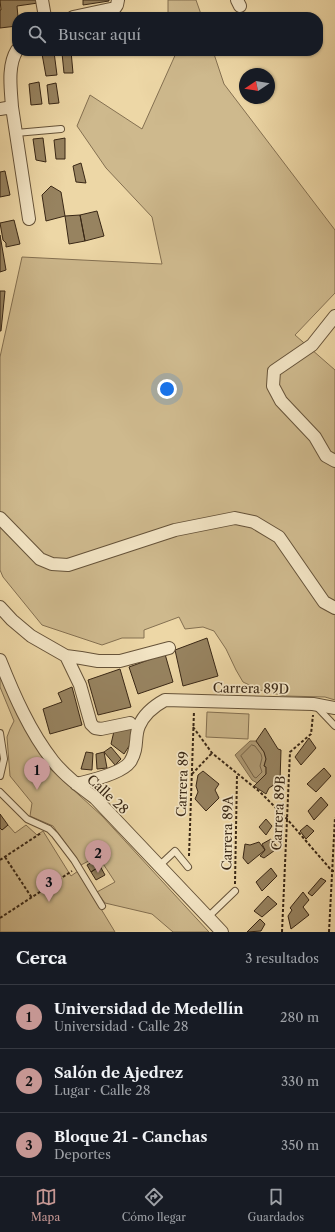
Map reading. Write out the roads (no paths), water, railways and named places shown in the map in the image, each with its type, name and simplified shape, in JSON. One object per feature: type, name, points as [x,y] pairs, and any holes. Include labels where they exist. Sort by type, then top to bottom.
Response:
[{"type":"street","points":[[42,0],[45,12]]},
{"type":"street","points":[[104,12],[115,8],[118,0]]},
{"type":"street","points":[[14,56],[12,66],[11,84],[12,107],[29,218]]},
{"type":"street","points":[[0,109],[12,107]]},
{"type":"street","points":[[335,316],[312,346],[274,371],[274,386],[281,401],[315,437],[326,456],[335,461]]},
{"type":"street","points":[[0,518],[40,559],[52,564],[68,565],[175,530],[235,518],[254,522],[279,537],[324,602],[335,608]]},
{"type":"street","points":[[0,607],[12,620],[31,636],[66,656],[98,661],[120,661],[169,648]]},
{"type":"street","points":[[66,656],[80,685],[92,724],[95,728],[101,729],[130,723]]},
{"type":"street","name":"Calle 28","points":[[0,660],[7,678],[35,734],[54,762],[76,784],[95,798],[222,932]]},
{"type":"street","name":"Carrera 89D","points":[[76,784],[97,780],[118,771],[130,763],[137,748],[139,726],[152,708],[165,700],[313,704],[335,708]]},
{"type":"lane","points":[[16,133],[61,129]]},
{"type":"lane","points":[[313,704],[335,726]]},
{"type":"lane","points":[[0,733],[4,759],[0,776]]},
{"type":"lane","points":[[0,792],[27,819],[49,829],[56,835],[74,860],[102,906]]},
{"type":"lane","points":[[160,866],[175,851],[188,867]]},
{"type":"lane","points":[[208,917],[235,891]]},
{"type":"water","points":[[250,741],[256,741],[264,752],[266,759],[264,766],[266,767],[266,774],[257,783],[252,780],[235,755]]},
{"type":"place","name":"Universidad de Medellín","points":[[37,790]]},
{"type":"place","name":"Salón de Ajedrez","points":[[98,873]]},
{"type":"place","name":"Bloque 21 - Canchas","points":[[49,902]]}]
